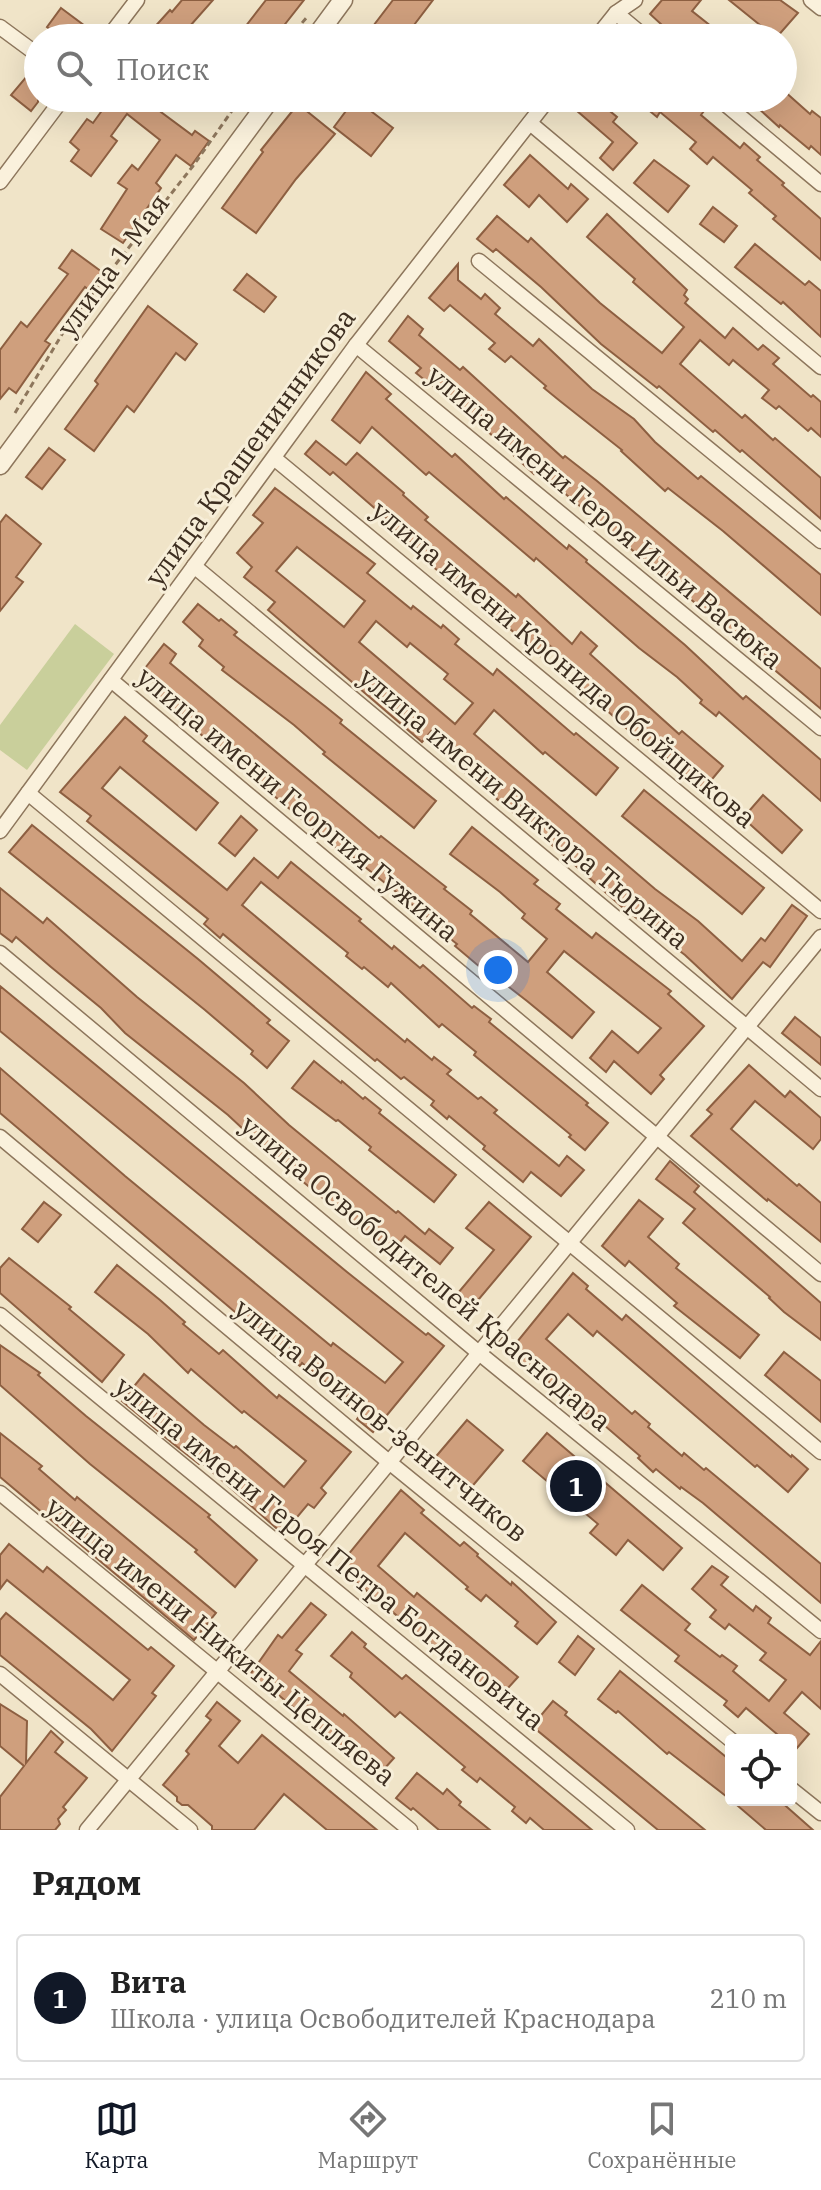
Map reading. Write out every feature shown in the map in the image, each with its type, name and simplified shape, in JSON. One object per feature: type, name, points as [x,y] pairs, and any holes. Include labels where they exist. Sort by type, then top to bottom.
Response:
[{"type":"street","points":[[119,24],[137,0]]},
{"type":"street","points":[[325,24],[343,0]]},
{"type":"street","points":[[607,24],[616,13],[635,0]]},
{"type":"street","points":[[811,0],[821,8]]},
{"type":"street","points":[[616,13],[629,24]]},
{"type":"street","points":[[0,27],[24,45]]},
{"type":"street","points":[[0,182],[52,112]]},
{"type":"street","name":"улица 1 Мая","points":[[0,465],[261,112]]},
{"type":"street","name":"улица Крашенинникова","points":[[0,831],[356,345],[538,112]]},
{"type":"street","points":[[735,112],[821,184]]},
{"type":"street","points":[[530,123],[821,367]]},
{"type":"street","points":[[479,261],[821,541]]},
{"type":"street","name":"улица имени Героя Ильи Васюка","points":[[356,345],[821,728]]},
{"type":"street","name":"улица имени Кронида Обойщикова","points":[[274,458],[821,911]]},
{"type":"street","name":"улица имени Виктора Тюрина","points":[[194,566],[821,1089]]},
{"type":"street","name":"улица имени Георгия Гужина","points":[[111,680],[821,1274]]},
{"type":"street","points":[[28,793],[821,1452]]},
{"type":"street","points":[[87,1830],[821,937]]},
{"type":"street","name":"улица Освободителей Краснодара","points":[[0,953],[479,1353],[821,1631]]},
{"type":"street","name":"улица Воинов-зенитчиков","points":[[0,1137],[389,1462],[725,1735]]},
{"type":"street","name":"улица имени Героя Петра Богдановича","points":[[0,1315],[627,1830]]},
{"type":"street","name":"улица имени Никиты Цепляева","points":[[0,1493],[410,1830]]},
{"type":"street","points":[[0,1674],[190,1830]]},
{"type":"street","points":[[797,1794],[821,1813]]},
{"type":"path","points":[[13,416],[67,326],[193,166],[231,112]]},
{"type":"green space","points":[[75,624],[114,654],[27,770],[0,750],[0,725]]},
{"type":"building","points":[[182,0],[213,0],[192,24],[157,24],[170,10],[172,12]]},
{"type":"building","points":[[266,0],[304,0],[285,24],[247,24]]},
{"type":"building","points":[[393,0],[433,0],[415,24],[375,24]]},
{"type":"building","points":[[662,0],[701,0],[692,11],[708,24],[661,24],[650,14]]},
{"type":"building","points":[[729,0],[780,0],[798,13],[788,24],[759,24]]},
{"type":"building","points":[[61,8],[82,24],[49,24]]},
{"type":"building","points":[[24,80],[24,105],[11,95]]},
{"type":"building","points":[[797,102],[810,114],[812,111],[821,118],[821,155],[780,125],[762,112],[797,112]]},
{"type":"building","points":[[101,112],[161,112],[192,135],[195,131],[209,141],[191,166],[176,155],[156,183],[161,188],[123,243],[101,229],[127,189],[118,183],[132,165],[138,170],[160,140],[127,114],[111,136],[117,141],[91,176],[71,161],[79,150],[70,142],[87,119],[93,123]]},
{"type":"building","points":[[292,112],[308,112],[335,134],[296,179],[256,233],[222,208],[263,152],[261,150]]},
{"type":"building","points":[[345,112],[372,112],[393,128],[371,156],[334,127]]},
{"type":"building","points":[[578,112],[611,112],[617,117],[613,122],[637,143],[613,170],[600,158],[613,142]]},
{"type":"building","points":[[660,112],[703,112],[701,115],[740,148],[744,143],[760,157],[757,160],[821,219],[821,260],[773,219],[776,216],[749,193],[752,190],[713,157],[707,164],[690,149],[696,142]]},
{"type":"building","points":[[530,155],[568,189],[571,184],[588,199],[567,222],[539,195],[529,207],[504,185]]},
{"type":"building","points":[[654,160],[689,186],[668,212],[634,183]]},
{"type":"building","points":[[713,207],[737,226],[724,242],[700,224]]},
{"type":"building","points":[[607,214],[687,290],[685,303],[725,338],[733,328],[758,350],[763,345],[779,358],[773,364],[821,402],[821,437],[811,428],[808,431],[779,406],[776,409],[762,398],[769,390],[733,360],[729,365],[700,340],[680,364],[742,418],[745,415],[821,478],[821,519],[742,450],[740,452],[715,430],[713,432],[659,386],[657,388],[601,344],[496,249],[493,252],[477,239],[497,216],[528,242],[531,238],[600,303],[662,353],[684,327],[587,237]]},
{"type":"building","points":[[755,244],[805,285],[809,281],[821,291],[821,337],[783,302],[781,304],[735,267]]},
{"type":"building","points":[[72,250],[102,272],[89,290],[85,287],[45,341],[50,344],[16,393],[9,388],[0,399],[0,350],[21,322],[27,327],[68,274],[59,268]]},
{"type":"building","points":[[458,264],[458,280],[481,299],[485,294],[500,308],[495,314],[533,346],[539,339],[592,389],[634,419],[655,442],[698,479],[701,476],[821,575],[821,615],[723,531],[668,488],[665,491],[622,450],[544,388],[546,386],[511,356],[505,362],[489,349],[495,343],[450,305],[444,311],[429,298]]},
{"type":"building","points":[[247,274],[276,297],[264,312],[234,290]]},
{"type":"building","points":[[148,306],[197,344],[185,360],[176,353],[134,412],[127,406],[94,451],[65,429]]},
{"type":"building","points":[[408,316],[423,329],[419,335],[460,370],[463,367],[563,458],[565,456],[597,481],[821,669],[821,709],[562,491],[536,472],[534,474],[435,383],[432,386],[416,373],[421,368],[389,341]]},
{"type":"building","points":[[366,372],[391,394],[386,399],[452,457],[455,454],[504,499],[506,497],[567,549],[569,545],[743,699],[746,696],[821,760],[821,801],[719,712],[716,716],[700,703],[702,700],[677,677],[536,558],[534,561],[429,472],[426,475],[372,427],[360,443],[332,420]]},
{"type":"building","points":[[316,441],[346,465],[357,453],[404,493],[428,517],[425,520],[516,597],[518,594],[572,644],[581,632],[597,646],[590,654],[679,734],[682,731],[723,766],[703,790],[651,744],[648,748],[579,685],[586,677],[549,645],[540,656],[489,610],[487,612],[419,555],[422,552],[333,472],[330,475],[305,454]]},
{"type":"building","points":[[49,448],[65,460],[42,489],[26,477]]},
{"type":"building","points":[[275,488],[375,564],[367,573],[411,609],[413,606],[441,628],[443,625],[459,639],[455,644],[493,675],[497,669],[618,768],[596,795],[545,752],[543,754],[494,710],[474,734],[742,961],[761,938],[765,941],[792,905],[807,916],[770,967],[763,962],[732,999],[685,955],[622,907],[461,769],[469,759],[433,729],[422,742],[268,610],[275,602],[244,577],[252,567],[237,553],[263,523],[253,515]],"holes":[[[297,547],[365,601],[344,627],[276,571]],[[376,621],[407,647],[410,643],[448,674],[444,679],[473,703],[455,724],[359,642]]]},
{"type":"building","points":[[6,515],[41,544],[16,577],[23,582],[0,611],[0,523]]},
{"type":"building","points":[[198,604],[237,632],[234,635],[342,720],[340,723],[436,801],[414,828],[323,754],[325,752],[294,725],[222,670],[224,667],[199,646],[203,640],[183,622]]},
{"type":"building","points":[[164,644],[176,654],[170,663],[379,838],[381,836],[446,887],[444,889],[472,911],[470,914],[528,962],[547,939],[522,918],[525,914],[500,892],[450,854],[472,827],[538,880],[534,884],[560,904],[556,909],[592,938],[596,933],[671,991],[668,994],[704,1026],[660,1075],[664,1079],[651,1094],[614,1061],[606,1072],[590,1058],[612,1031],[638,1053],[661,1028],[564,951],[547,972],[594,1012],[572,1038],[496,977],[494,979],[455,946],[457,944],[433,925],[435,923],[350,855],[348,858],[154,695],[160,687],[142,672]]},
{"type":"building","points":[[125,717],[147,736],[143,741],[218,803],[196,830],[120,767],[102,788],[227,890],[254,858],[278,878],[291,862],[361,919],[359,921],[392,949],[394,946],[420,968],[423,965],[472,1008],[474,1006],[491,1019],[489,1022],[608,1123],[585,1150],[474,1055],[476,1052],[442,1024],[439,1027],[391,983],[388,987],[364,967],[362,969],[346,956],[348,953],[261,882],[242,905],[405,1042],[407,1039],[432,1060],[434,1057],[451,1070],[447,1074],[497,1110],[494,1113],[559,1166],[567,1156],[584,1170],[561,1196],[531,1172],[523,1182],[483,1149],[485,1146],[431,1105],[434,1101],[404,1077],[401,1079],[377,1059],[375,1061],[223,934],[220,938],[204,924],[208,919],[87,821],[91,816],[60,792]]},
{"type":"building","points":[[644,790],[764,888],[742,914],[622,816]]},
{"type":"building","points":[[763,795],[802,830],[782,853],[743,818]]},
{"type":"building","points":[[241,816],[257,830],[235,856],[219,843]]},
{"type":"building","points":[[32,825],[270,1020],[267,1023],[289,1041],[267,1068],[251,1054],[253,1051],[205,1010],[9,852]]},
{"type":"building","points":[[0,888],[43,923],[47,918],[396,1213],[398,1211],[425,1234],[429,1229],[453,1248],[440,1264],[405,1236],[392,1252],[368,1232],[366,1234],[228,1115],[125,1033],[101,1008],[16,937],[12,942],[0,933]]},
{"type":"building","points":[[0,986],[347,1272],[444,1346],[373,1432],[357,1419],[364,1410],[302,1363],[300,1366],[0,1113],[0,1068],[331,1346],[333,1343],[385,1383],[403,1362],[0,1031]]},
{"type":"building","points":[[795,1017],[821,1038],[821,1065],[782,1033]]},
{"type":"building","points":[[314,1061],[363,1099],[365,1097],[381,1110],[379,1113],[456,1175],[434,1202],[369,1150],[371,1147],[338,1120],[292,1088]]},
{"type":"building","points":[[749,1065],[785,1097],[790,1091],[821,1118],[821,1139],[813,1149],[755,1101],[731,1129],[821,1203],[821,1242],[691,1136],[712,1114],[707,1110]]},
{"type":"building","points":[[670,1161],[699,1186],[694,1192],[821,1303],[821,1340],[784,1312],[683,1223],[695,1209],[656,1179]]},
{"type":"building","points":[[639,1200],[663,1219],[648,1237],[679,1264],[676,1268],[759,1335],[740,1358],[674,1306],[677,1303],[629,1261],[625,1266],[602,1246]]},
{"type":"building","points":[[44,1202],[61,1215],[38,1242],[22,1229]]},
{"type":"building","points":[[489,1202],[531,1237],[463,1318],[448,1305],[494,1250],[466,1228]]},
{"type":"building","points":[[9,1258],[71,1307],[69,1309],[124,1355],[102,1382],[0,1293],[0,1268]]},
{"type":"building","points":[[117,1265],[219,1354],[223,1350],[277,1398],[279,1395],[351,1452],[321,1488],[326,1493],[314,1508],[308,1504],[283,1534],[201,1462],[199,1464],[122,1401],[144,1374],[284,1487],[306,1461],[244,1411],[242,1413],[191,1369],[188,1373],[148,1334],[95,1292]]},
{"type":"building","points":[[573,1273],[588,1286],[586,1289],[622,1320],[626,1315],[808,1469],[788,1492],[597,1331],[593,1336],[568,1314],[546,1339],[632,1414],[635,1411],[650,1424],[648,1427],[682,1456],[684,1453],[704,1470],[706,1468],[821,1564],[821,1603],[703,1503],[656,1469],[653,1472],[638,1458],[640,1456],[604,1425],[602,1427],[527,1363],[524,1366],[508,1353]]},
{"type":"building","points":[[0,1345],[40,1373],[38,1375],[86,1416],[210,1515],[208,1517],[257,1560],[235,1587],[195,1552],[197,1550],[90,1464],[0,1385]]},
{"type":"building","points":[[784,1352],[821,1381],[821,1422],[765,1375]]},
{"type":"building","points":[[467,1420],[503,1450],[469,1490],[433,1460]]},
{"type":"building","points":[[0,1433],[42,1466],[39,1469],[75,1500],[77,1497],[216,1613],[194,1640],[0,1477]]},
{"type":"building","points":[[547,1433],[682,1548],[663,1570],[628,1540],[616,1555],[590,1533],[598,1524],[523,1461]]},
{"type":"building","points":[[401,1490],[424,1510],[421,1513],[460,1546],[464,1542],[556,1622],[537,1644],[515,1626],[518,1622],[486,1595],[481,1601],[405,1533],[378,1566],[414,1597],[417,1593],[518,1677],[498,1699],[338,1567]]},
{"type":"building","points":[[9,1544],[43,1572],[47,1567],[148,1650],[151,1647],[174,1666],[152,1693],[156,1696],[112,1751],[91,1729],[0,1655],[0,1620],[6,1613],[113,1700],[130,1680],[7,1580],[0,1589],[0,1555]]},
{"type":"building","points":[[712,1566],[728,1577],[721,1585],[753,1611],[756,1606],[771,1618],[768,1623],[810,1655],[821,1641],[821,1709],[802,1692],[784,1713],[809,1734],[797,1748],[797,1734],[777,1734],[746,1708],[738,1717],[724,1705],[727,1701],[675,1661],[679,1656],[621,1610],[642,1585],[690,1624],[685,1630],[737,1666],[733,1671],[769,1701],[786,1680],[760,1660],[766,1653],[729,1624],[725,1629],[710,1617],[716,1610],[692,1589]]},
{"type":"building","points":[[311,1603],[326,1615],[296,1650],[302,1654],[289,1671],[394,1758],[377,1777],[341,1748],[339,1751],[324,1738],[326,1735],[275,1692],[272,1695],[249,1676],[278,1635],[282,1638]]},
{"type":"building","points":[[352,1632],[366,1644],[364,1647],[402,1679],[406,1675],[592,1830],[544,1830],[530,1818],[526,1823],[512,1811],[515,1807],[480,1778],[477,1782],[462,1770],[465,1767],[400,1712],[395,1717],[331,1656]]},
{"type":"building","points":[[578,1636],[594,1649],[575,1675],[559,1662]]},
{"type":"building","points":[[620,1671],[725,1756],[725,1795],[669,1752],[667,1754],[618,1711],[616,1713],[598,1699]]},
{"type":"building","points":[[553,1701],[567,1712],[565,1715],[705,1830],[658,1830],[532,1726]]},
{"type":"building","points":[[217,1702],[240,1721],[219,1746],[238,1763],[262,1735],[377,1830],[327,1830],[284,1794],[254,1830],[212,1830],[212,1826],[188,1805],[177,1801],[177,1797],[163,1785],[189,1754],[186,1751],[211,1720],[206,1716]]},
{"type":"building","points":[[0,1704],[27,1721],[26,1763],[51,1731],[63,1742],[55,1752],[87,1778],[63,1807],[66,1810],[58,1819],[60,1824],[55,1830],[0,1830],[0,1797],[24,1766],[0,1746]]},
{"type":"building","points":[[417,1773],[443,1794],[447,1789],[461,1802],[459,1805],[490,1830],[439,1830],[413,1808],[411,1810],[396,1798]]},
{"type":"building","points":[[738,1806],[786,1806],[813,1830],[766,1830]]},
{"type":"place","name":"Вита","points":[[576,1486]]}]
